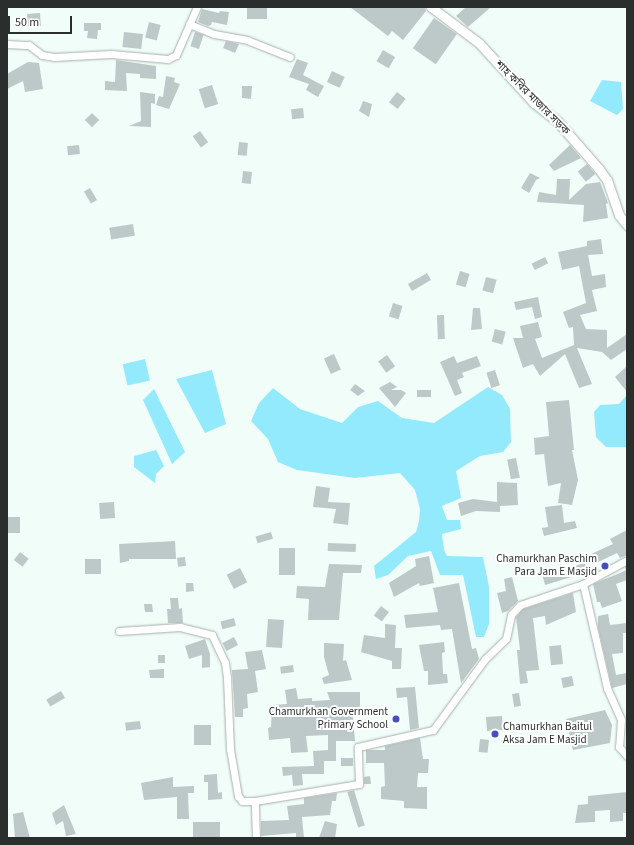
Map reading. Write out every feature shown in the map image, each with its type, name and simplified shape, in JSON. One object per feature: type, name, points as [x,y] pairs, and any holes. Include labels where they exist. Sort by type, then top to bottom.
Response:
[{"type":"street","points":[[7,44],[29,45],[42,55],[54,57],[111,54],[168,59],[176,55],[197,7]]},
{"type":"street","name":"শাহ কবির মাজার সড়ক","points":[[431,7],[479,43],[534,103],[558,122],[599,169],[606,180],[619,215],[627,225]]},
{"type":"street","points":[[189,24],[214,34],[247,40],[290,57]]},
{"type":"street","points":[[119,631],[180,627],[212,635],[225,662],[230,749],[238,796],[242,801],[255,801],[359,784],[358,747],[433,730],[485,660],[506,639],[514,610],[520,605],[583,584],[627,560]]},
{"type":"street","points":[[583,584],[606,688],[621,720],[619,747],[627,756]]},
{"type":"street","points":[[255,801],[256,838]]},
{"type":"water","points":[[602,80],[621,82],[623,109],[617,115],[590,101]]},
{"type":"water","points":[[145,359],[150,380],[128,386],[123,364]]},
{"type":"water","points":[[212,370],[226,424],[205,433],[176,379]]},
{"type":"water","points":[[488,387],[502,395],[510,409],[511,442],[503,452],[480,456],[456,471],[461,498],[442,506],[447,520],[460,520],[461,529],[442,534],[444,550],[447,556],[483,557],[489,587],[489,624],[484,637],[476,637],[463,575],[440,575],[431,551],[408,556],[388,575],[376,579],[374,566],[416,532],[419,521],[420,509],[415,490],[400,473],[355,478],[297,470],[278,462],[268,439],[251,421],[259,403],[273,388],[300,409],[342,423],[358,407],[378,401],[402,418],[434,423]]},
{"type":"water","points":[[154,389],[185,452],[172,464],[143,400]]},
{"type":"water","points":[[627,395],[627,447],[606,447],[596,437],[594,412],[600,405],[619,404]]},
{"type":"water","points":[[156,450],[164,466],[156,474],[155,483],[134,467],[134,456]]},
{"type":"building","points":[[247,7],[267,7],[267,19],[247,19]]},
{"type":"building","points":[[350,7],[425,7],[426,11],[403,40],[392,31],[388,36]]},
{"type":"building","points":[[466,7],[491,7],[468,27],[456,16]]},
{"type":"building","points":[[202,9],[219,13],[220,11],[229,12],[227,25],[212,22],[211,25],[208,26],[198,22]]},
{"type":"building","points":[[40,13],[41,26],[28,27],[27,14]]},
{"type":"building","points":[[434,18],[457,34],[436,64],[413,48]]},
{"type":"building","points":[[149,22],[161,25],[157,40],[145,38]]},
{"type":"building","points":[[84,23],[101,23],[101,30],[98,30],[97,39],[87,38],[88,31],[84,31]]},
{"type":"building","points":[[124,32],[143,34],[141,49],[122,47]]},
{"type":"building","points":[[195,32],[204,35],[199,49],[190,46]]},
{"type":"building","points":[[226,41],[239,44],[235,53],[223,48]]},
{"type":"building","points":[[383,50],[395,57],[389,68],[376,61]]},
{"type":"building","points":[[297,59],[308,63],[303,75],[324,86],[318,97],[306,90],[309,84],[289,77]]},
{"type":"building","points":[[116,60],[156,66],[156,79],[140,78],[140,74],[126,73],[127,91],[105,90],[105,81],[115,82]]},
{"type":"building","points":[[28,62],[39,63],[43,89],[25,92],[23,81],[7,89],[7,74]]},
{"type":"building","points":[[332,71],[345,77],[340,88],[327,82]]},
{"type":"building","points":[[166,76],[175,78],[174,82],[180,84],[169,109],[156,105],[159,96],[163,97]]},
{"type":"building","points":[[212,85],[218,104],[205,108],[199,89]]},
{"type":"building","points":[[242,86],[252,86],[251,99],[242,98]]},
{"type":"building","points":[[140,92],[155,94],[155,104],[151,103],[151,127],[129,126],[141,121]]},
{"type":"building","points":[[397,92],[406,99],[398,109],[389,102]]},
{"type":"building","points":[[363,101],[372,104],[369,117],[359,111]]},
{"type":"building","points":[[303,108],[304,118],[292,119],[291,109]]},
{"type":"building","points":[[92,113],[99,120],[92,127],[85,120]]},
{"type":"building","points":[[200,131],[208,142],[201,148],[193,136]]},
{"type":"building","points":[[239,142],[248,143],[247,156],[238,155]]},
{"type":"building","points":[[79,145],[80,154],[68,155],[67,146]]},
{"type":"building","points":[[570,145],[581,158],[554,171],[549,165]]},
{"type":"building","points":[[587,164],[595,174],[586,182],[578,172]]},
{"type":"building","points":[[243,171],[252,172],[251,184],[242,183]]},
{"type":"building","points":[[530,173],[540,178],[536,180],[529,193],[521,188]]},
{"type":"building","points":[[557,179],[570,179],[569,200],[586,184],[600,182],[608,203],[606,204],[608,218],[583,222],[584,205],[537,202],[539,192],[556,195]]},
{"type":"building","points":[[90,188],[97,200],[91,204],[84,192]]},
{"type":"building","points":[[133,224],[135,236],[111,240],[109,228]]},
{"type":"building","points":[[601,239],[603,254],[588,255],[592,276],[605,274],[606,287],[592,290],[597,311],[580,315],[586,329],[607,330],[607,348],[627,334],[627,349],[611,360],[602,352],[577,348],[592,384],[579,388],[565,354],[540,376],[533,364],[523,368],[513,338],[523,338],[520,326],[538,322],[542,337],[535,339],[542,358],[574,345],[573,327],[569,328],[563,312],[586,303],[579,266],[562,270],[558,252],[587,246],[587,241]]},
{"type":"building","points":[[545,257],[548,263],[535,270],[532,264]]},
{"type":"building","points":[[460,271],[470,274],[465,287],[456,284]]},
{"type":"building","points":[[427,273],[431,280],[412,291],[408,284]]},
{"type":"building","points":[[486,277],[497,280],[493,293],[482,291]]},
{"type":"building","points":[[538,297],[542,317],[535,319],[532,307],[516,310],[514,302]]},
{"type":"building","points":[[393,303],[403,306],[398,319],[389,316]]},
{"type":"building","points":[[473,308],[480,308],[482,329],[471,330]]},
{"type":"building","points":[[437,315],[444,315],[445,339],[438,339]]},
{"type":"building","points":[[495,329],[506,332],[502,344],[492,342]]},
{"type":"building","points":[[334,354],[341,370],[331,374],[324,358]]},
{"type":"building","points":[[387,355],[395,366],[386,373],[378,361]]},
{"type":"building","points":[[454,356],[457,363],[477,356],[481,366],[462,373],[464,377],[457,380],[462,393],[455,396],[440,362]]},
{"type":"building","points":[[627,366],[627,392],[615,377]]},
{"type":"building","points":[[495,370],[500,385],[491,388],[486,373]]},
{"type":"building","points":[[390,382],[397,387],[391,390],[401,390],[406,393],[395,407],[379,388]]},
{"type":"building","points":[[355,384],[365,391],[358,396],[350,390]]},
{"type":"building","points":[[417,390],[431,390],[431,397],[417,397]]},
{"type":"building","points":[[569,400],[574,450],[572,450],[578,480],[572,505],[558,503],[561,483],[548,486],[544,454],[535,455],[534,438],[549,436],[546,402]]},
{"type":"building","points":[[516,458],[520,478],[511,479],[507,460]]},
{"type":"building","points":[[497,482],[517,483],[518,505],[500,506],[500,512],[476,511],[461,516],[458,503],[473,499],[497,502]]},
{"type":"building","points":[[316,486],[330,488],[328,502],[350,503],[348,525],[333,523],[336,509],[313,507]]},
{"type":"building","points":[[114,502],[115,518],[100,519],[99,503]]},
{"type":"building","points":[[562,505],[564,523],[575,521],[577,528],[544,536],[542,528],[548,527],[545,507]]},
{"type":"building","points":[[7,517],[20,517],[20,533],[7,533]]},
{"type":"building","points":[[627,530],[627,555],[620,558],[617,553],[594,564],[589,555],[613,544],[610,539]]},
{"type":"building","points":[[271,532],[273,539],[258,543],[256,536]]},
{"type":"building","points":[[175,541],[176,559],[129,559],[129,561],[120,563],[119,544]]},
{"type":"building","points":[[328,543],[356,544],[356,552],[328,551]]},
{"type":"building","points":[[279,548],[295,548],[295,575],[279,575]]},
{"type":"building","points":[[20,552],[29,559],[23,567],[14,560]]},
{"type":"building","points":[[429,556],[434,583],[420,586],[419,583],[394,597],[389,583],[416,566],[415,559]]},
{"type":"building","points":[[185,557],[186,566],[178,567],[177,558]]},
{"type":"building","points":[[85,559],[101,559],[101,574],[85,574]]},
{"type":"building","points":[[585,563],[588,572],[545,585],[541,570],[552,567],[553,572]]},
{"type":"building","points":[[329,564],[362,565],[361,573],[343,573],[339,620],[308,620],[309,599],[296,598],[297,586],[325,587]]},
{"type":"building","points":[[627,566],[627,580],[616,584],[622,601],[602,608],[600,602],[597,602],[593,584],[626,570],[625,567]]},
{"type":"building","points":[[240,568],[247,582],[234,589],[227,575]]},
{"type":"building","points":[[512,577],[518,601],[508,611],[502,613],[497,593],[506,591],[504,579]]},
{"type":"building","points":[[186,583],[193,583],[194,591],[186,592]]},
{"type":"building","points":[[459,583],[472,649],[476,648],[479,659],[461,683],[452,629],[441,630],[440,625],[406,628],[404,615],[438,612],[433,588]]},
{"type":"building","points":[[573,593],[576,612],[546,625],[545,616],[533,618],[539,670],[526,671],[528,683],[520,684],[517,650],[520,650],[516,617],[523,609]]},
{"type":"building","points":[[170,598],[178,598],[179,609],[182,608],[183,623],[168,623],[167,609],[171,609]]},
{"type":"building","points":[[144,604],[152,604],[153,612],[145,612]]},
{"type":"building","points":[[381,606],[389,612],[382,622],[374,616]]},
{"type":"building","points":[[608,614],[610,625],[627,623],[627,633],[623,633],[623,653],[612,654],[616,675],[627,673],[627,684],[612,688],[598,627],[598,616]]},
{"type":"building","points":[[234,618],[236,626],[222,629],[220,621]]},
{"type":"building","points":[[268,619],[284,620],[282,648],[266,647]]},
{"type":"building","points":[[385,624],[396,625],[395,648],[402,648],[401,669],[392,669],[392,661],[361,652],[364,635],[385,638]]},
{"type":"building","points":[[234,637],[238,645],[227,651],[222,643]]},
{"type":"building","points":[[205,639],[210,654],[210,667],[202,668],[202,655],[189,659],[185,646]]},
{"type":"building","points":[[444,642],[445,652],[442,653],[443,674],[447,674],[448,683],[428,685],[428,671],[424,671],[419,645]]},
{"type":"building","points":[[324,643],[344,644],[343,661],[346,660],[352,680],[324,684],[322,678],[329,675],[324,657]]},
{"type":"building","points":[[561,645],[563,664],[551,665],[549,646]]},
{"type":"building","points":[[262,650],[266,669],[255,671],[258,692],[247,694],[248,708],[243,709],[243,717],[235,717],[232,670],[248,669],[245,652]]},
{"type":"building","points":[[158,655],[165,655],[165,663],[158,663]]},
{"type":"building","points":[[293,665],[294,672],[281,674],[280,667]]},
{"type":"building","points":[[164,669],[164,678],[150,678],[149,670]]},
{"type":"building","points":[[572,676],[574,686],[563,688],[561,678]]},
{"type":"building","points":[[415,687],[419,728],[410,730],[407,697],[397,698],[396,688]]},
{"type":"building","points":[[296,688],[298,699],[312,698],[312,701],[330,700],[327,692],[360,692],[360,707],[352,707],[355,741],[336,741],[336,761],[324,761],[324,774],[302,774],[303,785],[293,786],[292,775],[283,776],[282,767],[314,766],[313,751],[328,750],[328,735],[306,736],[308,752],[291,753],[290,738],[269,740],[268,728],[271,727],[272,705],[287,704],[285,690]]},
{"type":"building","points":[[61,691],[65,698],[50,706],[46,700]]},
{"type":"building","points":[[519,693],[521,706],[514,707],[512,694]]},
{"type":"building","points":[[605,710],[612,725],[610,743],[573,750],[566,719]]},
{"type":"building","points":[[502,716],[503,730],[487,731],[486,717]]},
{"type":"building","points":[[140,721],[141,729],[126,731],[125,723]]},
{"type":"building","points":[[194,725],[211,725],[211,745],[194,745]]},
{"type":"building","points":[[420,738],[423,759],[429,759],[428,773],[418,773],[417,787],[427,787],[427,809],[404,808],[404,801],[381,799],[381,787],[385,786],[384,763],[366,763],[366,750],[385,750],[385,746]]},
{"type":"building","points":[[480,739],[489,740],[488,753],[479,752]]},
{"type":"building","points":[[341,758],[353,758],[353,766],[341,766]]},
{"type":"building","points":[[217,774],[218,793],[222,792],[222,799],[208,800],[208,782],[204,782],[204,775]]},
{"type":"building","points":[[370,776],[371,784],[364,784],[364,777]]},
{"type":"building","points":[[173,777],[173,787],[194,786],[194,793],[188,793],[189,819],[177,819],[177,797],[144,800],[141,783]]},
{"type":"building","points":[[354,790],[365,825],[358,827],[347,792]]},
{"type":"building","points":[[627,792],[627,813],[623,813],[623,821],[610,822],[610,810],[595,811],[595,822],[575,823],[578,805],[588,804],[588,796]]},
{"type":"building","points":[[337,793],[336,801],[332,801],[330,815],[302,817],[304,838],[296,838],[296,833],[261,836],[261,821],[289,820],[287,806],[304,804],[304,798]]},
{"type":"building","points":[[64,805],[76,834],[66,836],[63,821],[56,825],[52,813]]},
{"type":"building","points":[[23,812],[30,838],[15,838],[13,814]]},
{"type":"building","points":[[325,821],[337,824],[335,838],[319,838]]},
{"type":"building","points":[[193,822],[220,822],[220,838],[193,838]]},
{"type":"place","name":"Chamurkhan Paschim Para Jam E Masjid","points":[[605,566]]},
{"type":"place","name":"Chamurkhan Government Primary School","points":[[396,719]]},
{"type":"place","name":"Chamurkhan Baitul Aksa Jam E Masjid","points":[[495,734]]}]
